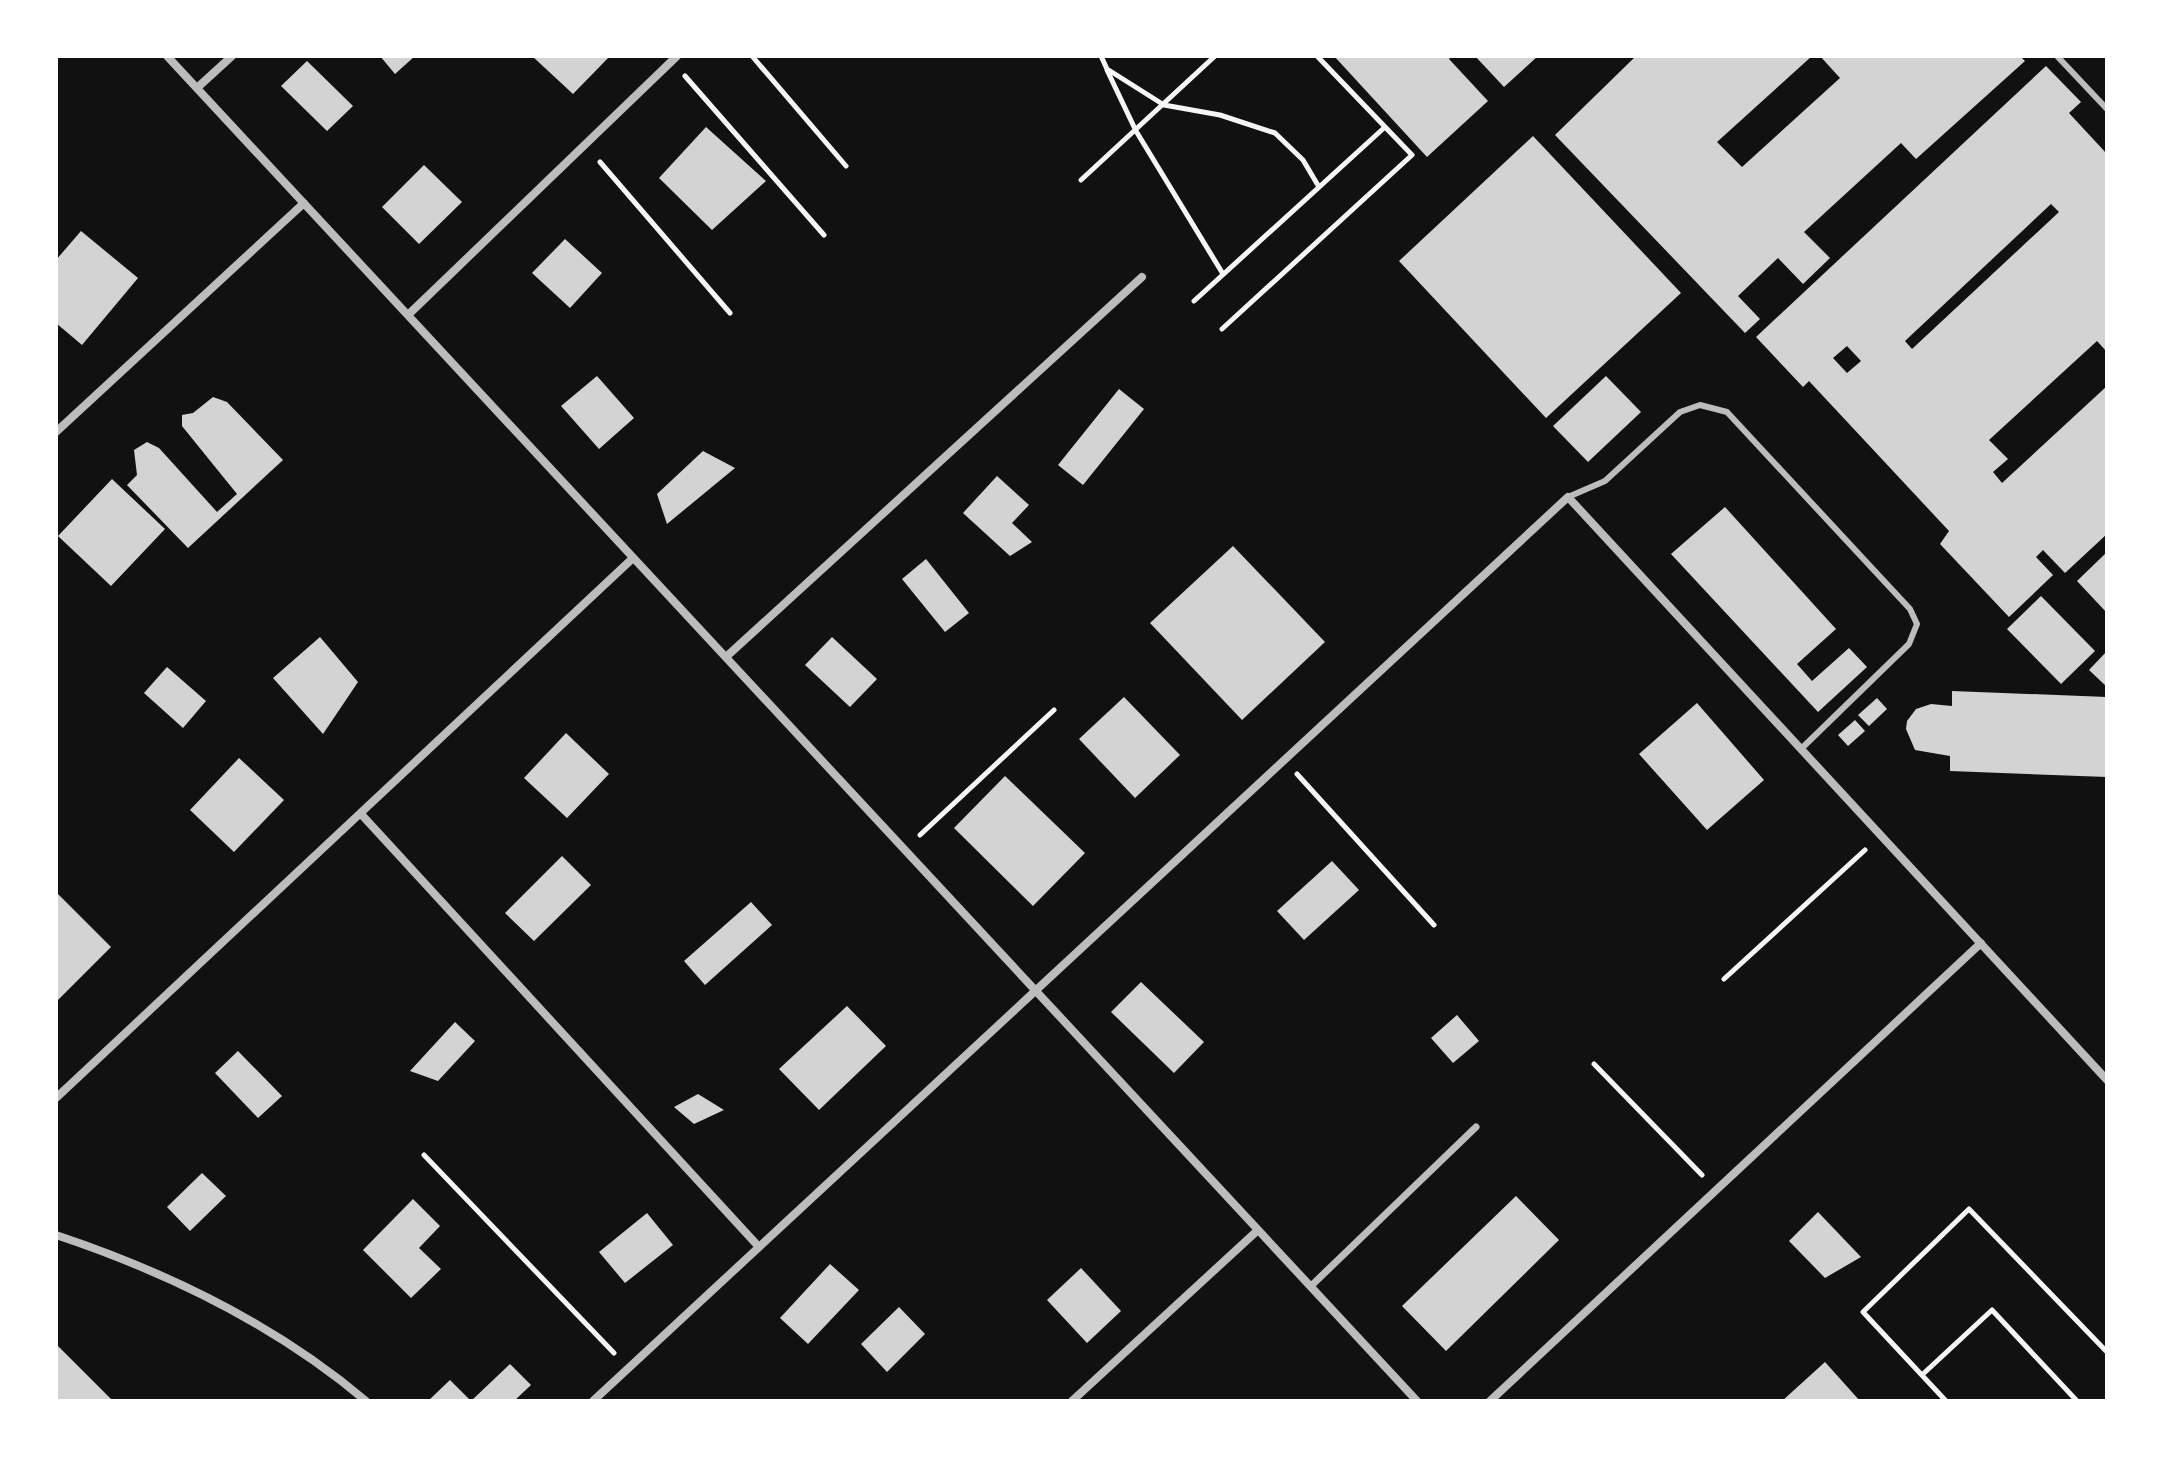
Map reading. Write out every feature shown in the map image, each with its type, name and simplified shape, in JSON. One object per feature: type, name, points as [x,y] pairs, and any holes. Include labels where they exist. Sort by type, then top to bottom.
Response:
[{"type":"street","points":[[167,56],[1417,1401]]},
{"type":"street","points":[[197,88],[232,56]]},
{"type":"street","points":[[408,315],[674,59]]},
{"type":"street","points":[[56,432],[304,203]]},
{"type":"street","points":[[726,657],[1142,277]]},
{"type":"street","points":[[593,1401],[1568,497],[2107,1080]]},
{"type":"street","points":[[56,1098],[633,558]]},
{"type":"street","points":[[361,814],[759,1247]]},
{"type":"street","points":[[1490,1401],[1981,943]]},
{"type":"street","points":[[1311,1286],[1476,1127]]},
{"type":"street","points":[[1072,1401],[1258,1230]]},
{"type":"street","points":[[56,1235],[111,1253],[215,1301],[324,1366],[366,1401]]},
{"type":"lane","points":[[2057,56],[2107,109]]},
{"type":"lane","points":[[1568,497],[1605,481],[1680,412],[1700,405],[1727,412],[1910,609],[1917,624],[1909,644],[1801,749]]},
{"type":"path","points":[[752,56],[846,166]]},
{"type":"path","points":[[1101,56],[1136,131],[1223,274]]},
{"type":"path","points":[[1081,180],[1215,56]]},
{"type":"path","points":[[1222,329],[1412,155],[1317,56]]},
{"type":"path","points":[[674,59],[824,235]]},
{"type":"path","points":[[1107,69],[1164,105],[1233,118],[1275,133],[1303,160],[1319,187]]},
{"type":"path","points":[[1194,301],[1385,127]]},
{"type":"path","points":[[585,145],[730,313]]},
{"type":"path","points":[[904,850],[1054,710]]},
{"type":"path","points":[[1284,760],[1434,925]]},
{"type":"path","points":[[1724,979],[1881,836]]},
{"type":"path","points":[[1594,1064],[1716,1190]]},
{"type":"path","points":[[424,1155],[629,1368]]},
{"type":"path","points":[[1946,1401],[1863,1312],[1969,1209],[2107,1352]]},
{"type":"path","points":[[1923,1374],[1992,1310],[2077,1401]]},
{"type":"building","points":[[380,56],[415,56],[395,74]]},
{"type":"building","points":[[532,56],[610,56],[573,94]]},
{"type":"building","points":[[1334,56],[1452,56],[1449,59],[1488,101],[1427,157]]},
{"type":"building","points":[[1475,56],[1538,56],[1504,87]]},
{"type":"building","points":[[1636,56],[1812,56],[1717,142],[1742,167],[1840,78],[1820,56],[2020,56],[2025,61],[1916,159],[1901,143],[1804,232],[1830,258],[1803,284],[1778,258],[1738,296],[1760,319],[1745,333],[1555,135]]},
{"type":"building","points":[[307,61],[353,106],[327,131],[281,86]]},
{"type":"building","points":[[2046,66],[2081,102],[2069,113],[2107,154],[2107,352],[2097,341],[1989,440],[2008,459],[1993,472],[2002,483],[2107,386],[2107,534],[2065,573],[2043,550],[2036,557],[2053,575],[2009,617],[1940,544],[1949,531],[1809,381],[1803,387],[1756,337]],"holes":[[[2051,204],[2059,212],[1912,349],[1905,341]],[[1847,346],[1861,361],[1847,373],[1833,358]]]},
{"type":"building","points":[[706,127],[766,181],[712,230],[659,178]]},
{"type":"building","points":[[1533,136],[1681,293],[1546,418],[1399,261]]},
{"type":"building","points":[[424,165],[462,202],[419,244],[382,207]]},
{"type":"building","points":[[81,231],[138,278],[82,345],[56,323],[56,260]]},
{"type":"building","points":[[565,239],[602,273],[570,308],[532,273]]},
{"type":"building","points":[[597,376],[634,418],[599,449],[561,406]]},
{"type":"building","points":[[1606,376],[1641,412],[1588,462],[1553,426]]},
{"type":"building","points":[[1119,389],[1144,409],[1083,485],[1058,465]]},
{"type":"building","points":[[213,397],[227,402],[283,460],[188,548],[127,485],[137,475],[134,450],[147,442],[159,448],[217,512],[237,494],[182,426],[182,415],[193,413]]},
{"type":"building","points":[[703,451],[735,468],[667,524],[657,494]]},
{"type":"building","points":[[997,476],[1029,505],[1012,523],[1032,542],[1010,556],[963,513]]},
{"type":"building","points":[[112,479],[165,529],[111,586],[58,536]]},
{"type":"building","points":[[1725,507],[1836,629],[1797,664],[1812,681],[1849,648],[1867,667],[1818,712],[1671,554]]},
{"type":"building","points":[[1233,546],[1325,642],[1242,720],[1150,623]]},
{"type":"building","points":[[2107,552],[2107,613],[2077,581]]},
{"type":"building","points":[[926,559],[969,613],[945,632],[902,579]]},
{"type":"building","points":[[2041,596],[2095,651],[2061,684],[2007,629]]},
{"type":"building","points":[[320,637],[358,682],[323,734],[273,678]]},
{"type":"building","points":[[832,637],[877,679],[850,707],[805,665]]},
{"type":"building","points":[[2107,651],[2107,687],[2089,670]]},
{"type":"building","points":[[167,667],[206,701],[183,728],[144,693]]},
{"type":"building","points":[[1952,691],[2107,697],[2107,777],[1950,771],[1950,756],[1915,750],[1906,729],[1907,721],[1916,709],[1931,704],[1952,706]]},
{"type":"building","points":[[1124,697],[1180,755],[1135,798],[1079,739]]},
{"type":"building","points":[[1877,698],[1887,709],[1869,726],[1858,715]]},
{"type":"building","points":[[1697,703],[1764,780],[1707,830],[1639,754]]},
{"type":"building","points":[[1855,720],[1865,731],[1848,746],[1838,735]]},
{"type":"building","points":[[566,733],[609,774],[567,818],[524,778]]},
{"type":"building","points":[[239,758],[284,800],[234,852],[190,810]]},
{"type":"building","points":[[1005,776],[1085,853],[1033,906],[954,828]]},
{"type":"building","points":[[562,856],[591,885],[534,941],[505,913]]},
{"type":"building","points":[[1332,861],[1359,890],[1304,940],[1277,911]]},
{"type":"building","points":[[56,892],[111,947],[56,1002]]},
{"type":"building","points":[[751,902],[772,925],[705,985],[684,961]]},
{"type":"building","points":[[1141,982],[1204,1042],[1174,1073],[1111,1012]]},
{"type":"building","points":[[847,1006],[886,1046],[819,1110],[779,1069]]},
{"type":"building","points":[[1457,1015],[1479,1041],[1453,1063],[1431,1038]]},
{"type":"building","points":[[455,1022],[475,1041],[438,1081],[410,1071]]},
{"type":"building","points":[[238,1051],[282,1096],[258,1118],[215,1073]]},
{"type":"building","points":[[698,1094],[724,1110],[694,1124],[674,1107]]},
{"type":"building","points":[[202,1173],[226,1196],[190,1231],[167,1207]]},
{"type":"building","points":[[1516,1196],[1559,1240],[1446,1351],[1402,1306]]},
{"type":"building","points":[[413,1199],[440,1226],[419,1248],[441,1269],[411,1298],[363,1250]]},
{"type":"building","points":[[1818,1212],[1861,1257],[1825,1278],[1789,1241]]},
{"type":"building","points":[[647,1213],[673,1245],[625,1283],[599,1252]]},
{"type":"building","points":[[830,1264],[859,1290],[808,1344],[780,1318]]},
{"type":"building","points":[[1081,1268],[1121,1311],[1087,1343],[1047,1300]]},
{"type":"building","points":[[899,1307],[925,1334],[887,1372],[861,1344]]},
{"type":"building","points":[[56,1344],[111,1399],[110,1401],[56,1401]]},
{"type":"building","points":[[1825,1362],[1860,1401],[1782,1401]]},
{"type":"building","points":[[510,1364],[531,1385],[514,1401],[471,1401]]},
{"type":"building","points":[[450,1380],[471,1401],[428,1401]]}]
